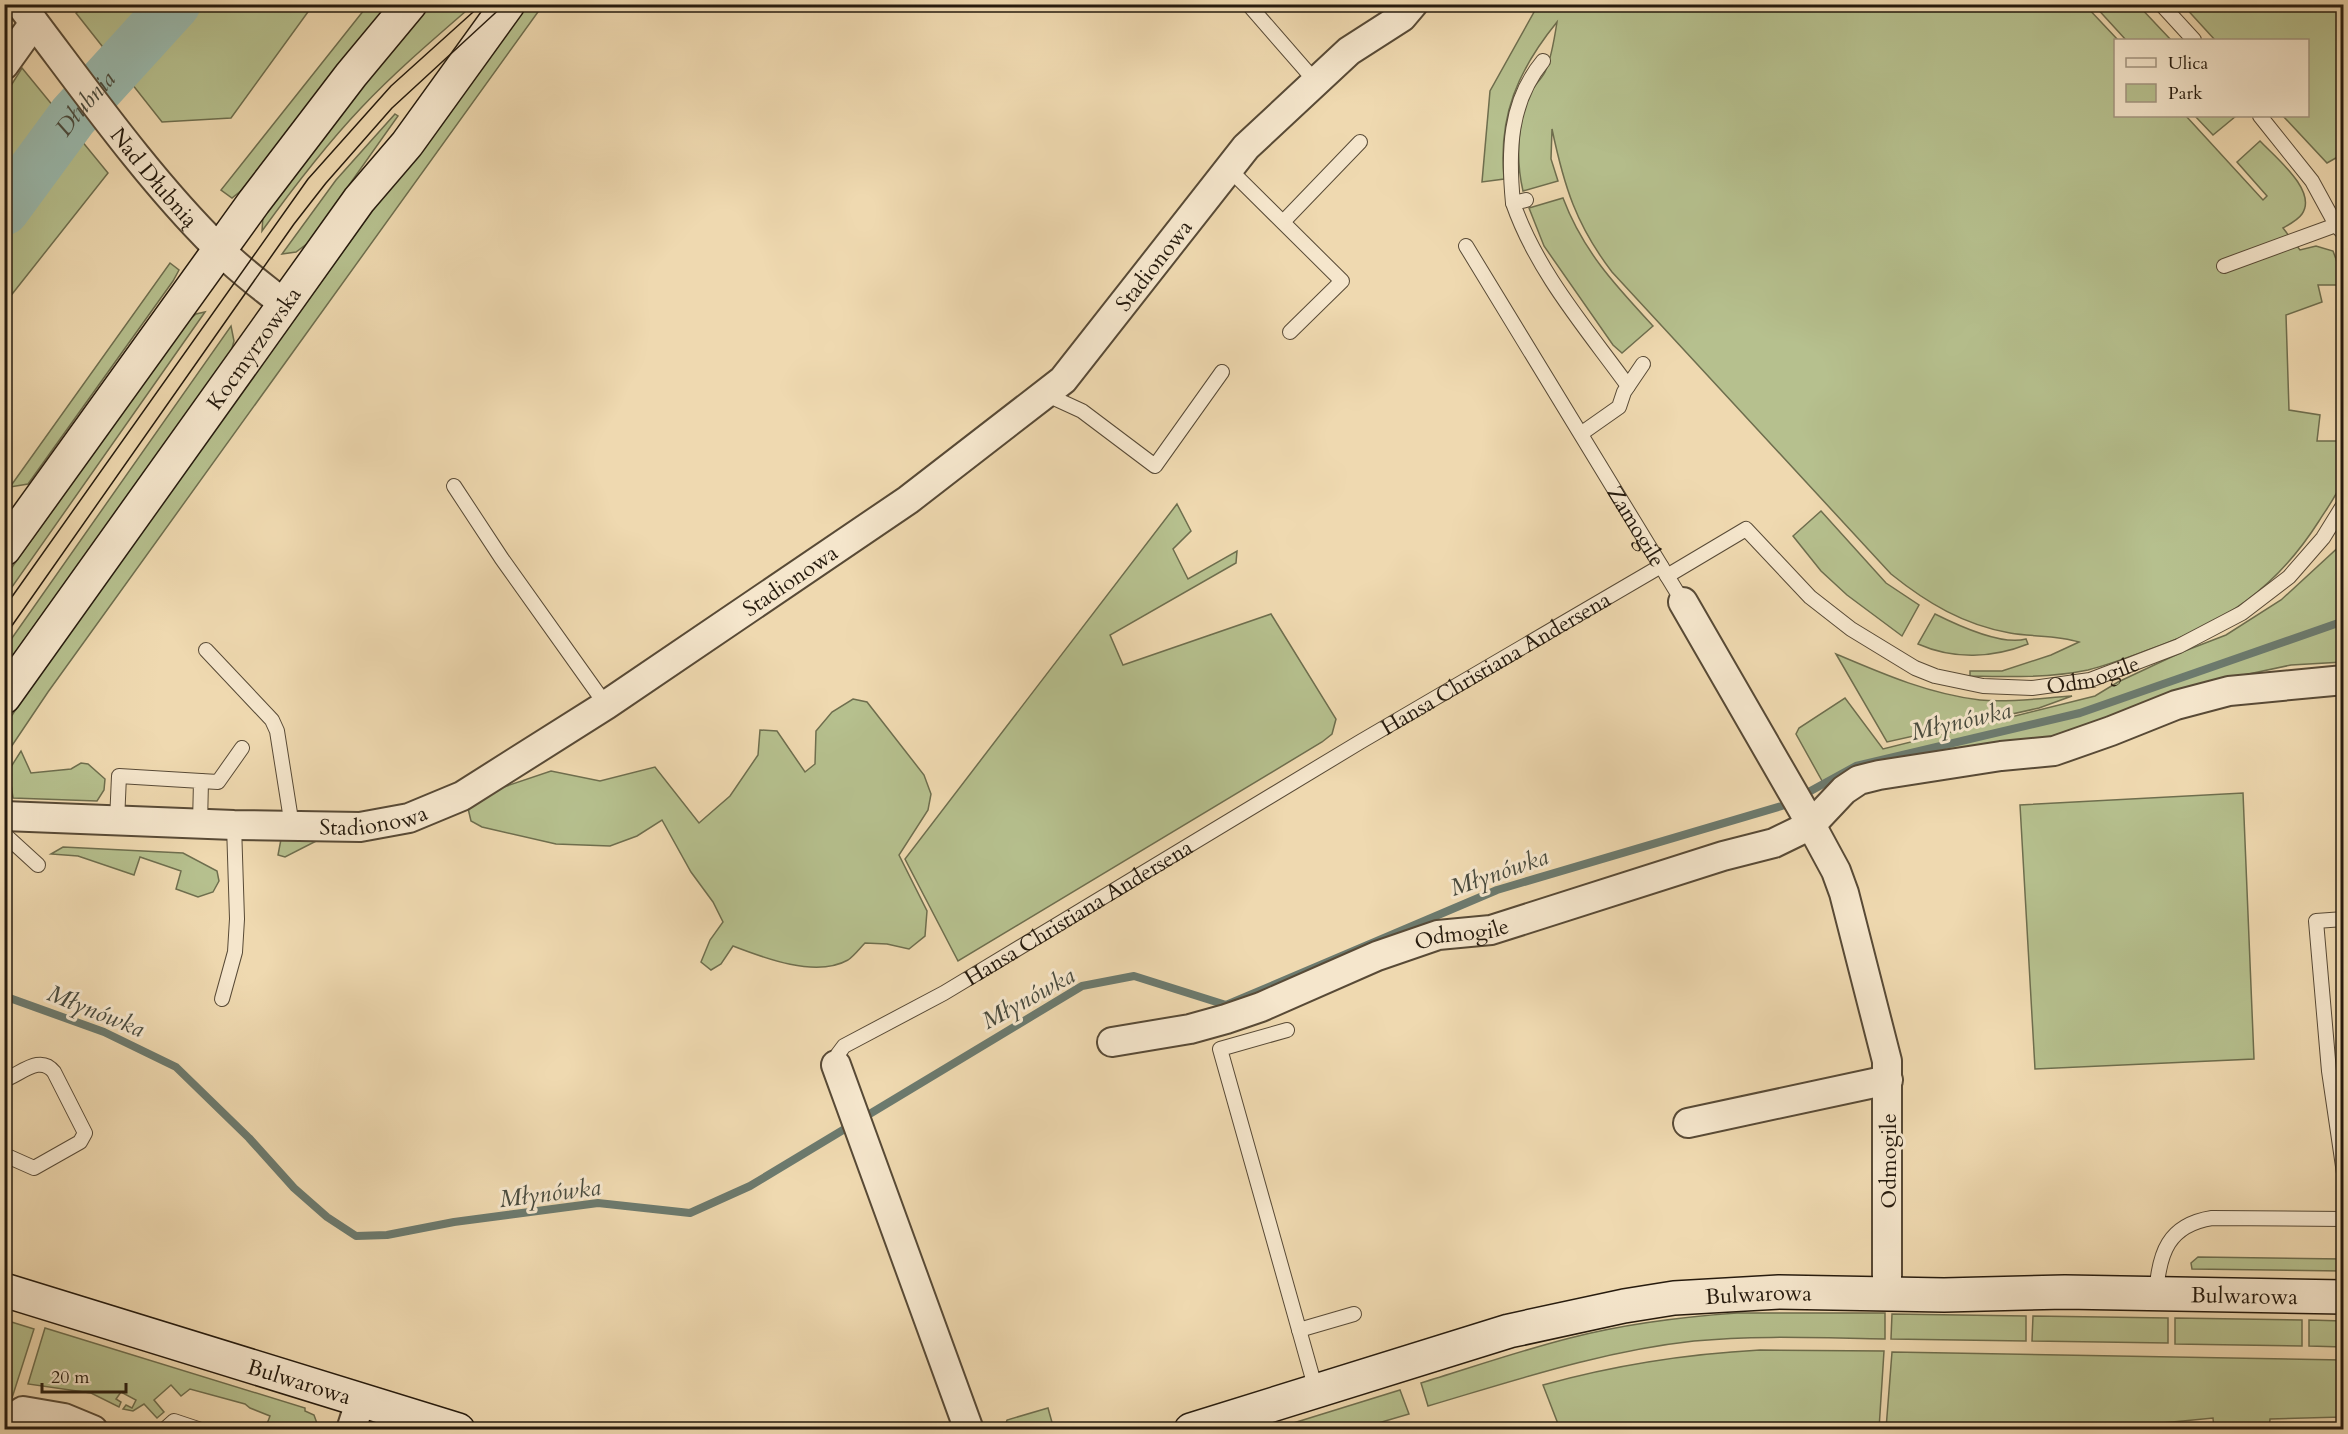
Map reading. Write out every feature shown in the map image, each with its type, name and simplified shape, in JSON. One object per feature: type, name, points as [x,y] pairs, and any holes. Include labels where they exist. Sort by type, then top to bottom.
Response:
[{"type":"street","points":[[4,549],[219,249],[337,93],[410,4]]},
{"type":"street","name":"Kocmyrzowska","points":[[4,697],[359,200],[407,144],[508,4]]},
{"type":"street","name":"Stadionowa","points":[[4,816],[200,824],[360,827],[428,812],[483,784],[606,705],[908,500],[1063,380],[1246,147],[1349,51],[1402,16],[1413,4]]},
{"type":"street","points":[[4,65],[35,24]]},
{"type":"street","name":"Nad Dłubnią","points":[[35,24],[138,156],[219,249],[284,304]]},
{"type":"street","name":"Zamogile","points":[[1683,602],[1807,818]]},
{"type":"street","name":"Odmogile","points":[[1112,1042],[1190,1029],[1226,1019],[1261,1007],[1377,956],[1438,934],[1491,930],[1723,856],[1774,843],[1859,780],[2001,756],[2054,751],[2176,705],[2229,691],[2343,680]]},
{"type":"street","name":"Odmogile","points":[[1807,818],[1841,882],[1884,1045],[1888,1080],[1887,1294]]},
{"type":"street","name":"Hansa Christiana Andersena","points":[[836,1065],[969,1430]]},
{"type":"street","points":[[1688,1123],[1888,1080]]},
{"type":"street","name":"Bulwarowa","points":[[4,1290],[356,1414],[458,1430]]},
{"type":"street","name":"Bulwarowa","points":[[1191,1430],[1509,1331],[1650,1301],[1767,1292],[1887,1294],[2065,1292],[2343,1297]]},
{"type":"street","points":[[4,1424],[23,1411],[64,1418],[93,1430]]},
{"type":"lane","points":[[1248,4],[1316,82]]},
{"type":"lane","points":[[2161,4],[2193,39]]},
{"type":"lane","points":[[1543,61],[1532,75],[1521,97],[1509,153],[1519,201],[1521,228],[1538,259],[1628,387]]},
{"type":"lane","points":[[2224,266],[2340,229],[2312,181],[2261,117]]},
{"type":"lane","points":[[1283,222],[1359,142]]},
{"type":"lane","points":[[1228,169],[1342,281],[1290,332]]},
{"type":"lane","name":"Zamogile","points":[[1466,246],[1683,602]]},
{"type":"lane","points":[[1582,433],[1619,407],[1628,387],[1643,364]]},
{"type":"lane","points":[[1045,394],[1082,411],[1155,466],[1222,372]]},
{"type":"lane","points":[[454,486],[502,559],[606,705]]},
{"type":"lane","name":"Odmogile","points":[[1664,571],[1746,529],[1810,597],[1851,629],[1915,668],[1935,676],[1983,686],[2032,688],[2090,680],[2179,646],[2242,613],[2289,577],[2323,538],[2343,504]]},
{"type":"lane","name":"Hansa Christiana Andersena","points":[[836,1065],[838,1054],[844,1046],[944,993],[1360,742],[1664,571]]},
{"type":"lane","points":[[206,650],[272,720],[277,731],[292,826]]},
{"type":"lane","points":[[117,821],[119,776],[218,782],[242,748]]},
{"type":"lane","points":[[200,824],[201,781]]},
{"type":"lane","points":[[222,999],[235,952],[237,919],[234,825]]},
{"type":"lane","points":[[4,834],[38,865]]},
{"type":"lane","points":[[2343,919],[2316,921],[2329,1071],[2343,1173]]},
{"type":"lane","points":[[1287,1030],[1220,1049],[1316,1390]]},
{"type":"lane","points":[[4,1080],[38,1064],[48,1065],[54,1072],[86,1133],[80,1142],[34,1168],[7,1156],[4,1158]]},
{"type":"lane","points":[[2329,1071],[2343,1070]]},
{"type":"lane","points":[[2156,1294],[2157,1273],[2171,1237],[2194,1221],[2211,1218],[2343,1219]]},
{"type":"lane","points":[[1299,1330],[1354,1314]]},
{"type":"lane","points":[[164,1430],[174,1421],[201,1430]]},
{"type":"green space","points":[[86,4],[313,5],[231,118],[162,122],[76,13]]},
{"type":"green space","points":[[368,5],[391,5],[319,91],[242,190],[232,198],[221,190]]},
{"type":"green space","points":[[431,5],[473,5],[361,108],[309,168],[262,231],[263,216],[353,98]]},
{"type":"green space","points":[[520,5],[543,5],[48,692],[5,756],[5,726],[31,686]]},
{"type":"green space","points":[[1538,5],[2085,5],[2117,39],[2114,39],[2114,117],[2187,117],[2263,200],[2267,196],[2237,162],[2260,141],[2300,185],[2305,205],[2302,214],[2283,228],[2300,250],[2316,246],[2333,251],[2343,278],[2343,285],[2318,285],[2322,302],[2286,315],[2289,410],[2320,415],[2317,441],[2343,441],[2344,474],[2341,484],[2302,545],[2266,585],[2224,616],[2201,628],[2148,650],[2074,673],[2014,677],[1970,676],[1970,671],[2002,671],[2051,655],[2079,642],[2010,633],[1977,624],[1932,603],[1891,574],[1612,272],[1580,221],[1561,169],[1552,129],[1551,159],[1558,181],[1523,191],[1519,167],[1522,118],[1529,95],[1547,67],[1557,22],[1531,58],[1514,95],[1504,135],[1504,179],[1482,182],[1490,91]]},
{"type":"green space","points":[[2094,5],[2138,5],[2170,39],[2125,39]]},
{"type":"green space","points":[[2183,5],[2343,5],[2343,154],[2327,163],[2284,117],[2309,117],[2309,39],[2214,39]]},
{"type":"green space","points":[[22,68],[108,173],[5,303],[5,95]]},
{"type":"green space","points":[[395,114],[398,116],[308,243],[296,252],[282,254],[336,180]]},
{"type":"green space","points":[[2196,117],[2235,117],[2213,135]]},
{"type":"green space","points":[[1563,198],[1590,251],[1653,326],[1622,353],[1613,345],[1544,246],[1529,208]]},
{"type":"green space","points":[[170,263],[179,270],[173,281],[28,484],[10,487]]},
{"type":"green space","points":[[205,312],[5,597],[5,577],[187,322],[196,314]]},
{"type":"green space","points":[[231,326],[234,341],[231,352],[5,667],[5,648]]},
{"type":"green space","points":[[1177,504],[1191,531],[1173,549],[1188,579],[1237,551],[1236,563],[1110,635],[1123,665],[1271,614],[1336,719],[1332,734],[958,961],[905,859]]},
{"type":"green space","points":[[1821,511],[1886,583],[1919,605],[1902,636],[1847,595],[1821,571],[1793,536]]},
{"type":"green space","points":[[2343,543],[2343,662],[2291,665],[2244,675],[2139,710],[1985,756],[1826,788],[1796,734],[1799,728],[1845,698],[1883,749],[2095,696],[2118,682],[2182,652],[2226,635],[2281,600]]},
{"type":"green space","points":[[1935,614],[1979,633],[2004,640],[2026,639],[2028,644],[2001,652],[1959,655],[1918,644]]},
{"type":"green space","points":[[1836,654],[1906,682],[1961,697],[2002,701],[2072,696],[2039,708],[1887,742]]},
{"type":"green space","points":[[853,699],[867,702],[924,775],[931,794],[928,810],[899,855],[927,911],[925,936],[909,949],[887,944],[865,943],[848,960],[835,965],[806,967],[760,956],[733,946],[721,964],[711,970],[701,962],[710,940],[723,922],[713,902],[691,872],[662,820],[637,836],[610,846],[556,844],[482,827],[471,821],[467,804],[483,794],[551,771],[600,781],[655,767],[699,823],[730,796],[758,755],[760,730],[777,731],[805,772],[815,764],[816,731],[832,712]]},
{"type":"green space","points":[[21,751],[31,773],[71,769],[81,763],[88,764],[105,779],[104,790],[97,801],[13,798],[9,770]]},
{"type":"green space","points":[[2243,793],[2254,1059],[2035,1069],[2020,805]]},
{"type":"green space","points":[[282,834],[328,835],[285,857],[278,855]]},
{"type":"green space","points":[[63,847],[183,853],[217,871],[219,881],[213,892],[198,897],[176,889],[181,871],[140,857],[134,875],[78,856],[51,854]]},
{"type":"green space","points":[[2198,1257],[2343,1259],[2343,1271],[2192,1269],[2191,1263]]},
{"type":"green space","points":[[1737,1313],[1885,1313],[1885,1339],[1789,1337],[1694,1341],[1593,1359],[1428,1406],[1421,1383],[1532,1348],[1590,1333],[1652,1322]]},
{"type":"green space","points":[[1892,1314],[2026,1316],[2026,1341],[1891,1339]]},
{"type":"green space","points":[[2033,1316],[2168,1318],[2168,1343],[2032,1341]]},
{"type":"green space","points":[[2175,1318],[2302,1320],[2302,1346],[2175,1344]]},
{"type":"green space","points":[[5,1320],[34,1329],[12,1398],[5,1397]]},
{"type":"green space","points":[[2309,1320],[2343,1321],[2343,1347],[2309,1346]]},
{"type":"green space","points":[[45,1328],[305,1408],[305,1411],[314,1415],[319,1429],[265,1429],[270,1416],[245,1404],[190,1389],[181,1396],[171,1385],[154,1400],[164,1412],[157,1418],[144,1404],[133,1411],[123,1409],[126,1405],[132,1408],[136,1400],[121,1392],[116,1399],[121,1402],[119,1407],[91,1393],[28,1384]]},
{"type":"green space","points":[[1760,1350],[1884,1351],[1879,1429],[1560,1429],[1543,1385],[1651,1362],[1705,1354]]},
{"type":"green space","points":[[1892,1352],[2343,1360],[2343,1429],[2342,1417],[2270,1419],[2269,1430],[2214,1429],[2213,1418],[2142,1425],[2142,1430],[1886,1429]]},
{"type":"green space","points":[[1400,1390],[1409,1414],[1358,1429],[1274,1429]]},
{"type":"green space","points":[[1048,1408],[1053,1426],[1062,1424],[1065,1429],[1004,1429],[1007,1420]]},
{"type":"waterway","name":"Dłubnia","points":[[4,210],[73,116],[175,4]]},
{"type":"waterway","name":"Młynówka","points":[[4,996],[104,1032],[176,1067],[249,1138],[294,1188],[327,1217],[356,1236],[387,1235],[454,1222],[598,1203],[690,1213],[750,1186],[1082,986],[1134,976],[1226,1005],[1497,890],[1785,805],[1856,766],[2080,713],[2344,621]]},
{"type":"tram line","points":[[4,608],[308,179],[391,86],[482,4]]},
{"type":"tram line","points":[[4,637],[294,224],[326,183],[392,108],[505,4]]}]
